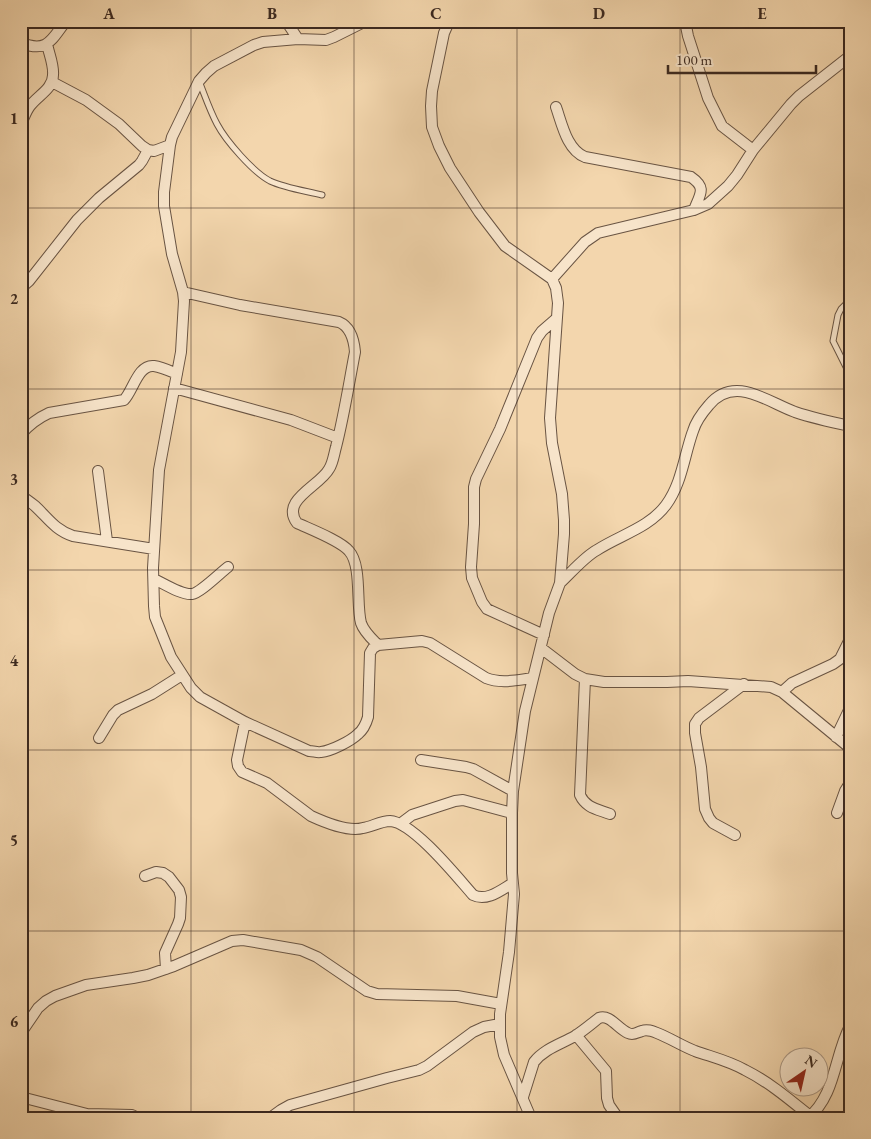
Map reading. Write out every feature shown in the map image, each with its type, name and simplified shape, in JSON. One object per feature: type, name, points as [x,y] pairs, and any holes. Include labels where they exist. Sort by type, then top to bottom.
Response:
[{"type":"street","points":[[21,43],[41,47],[52,40],[66,21]]},
{"type":"street","points":[[286,21],[298,39]]},
{"type":"street","points":[[366,21],[326,40],[298,39],[254,44],[214,66],[199,81],[172,137],[164,192],[164,206],[172,254],[184,301],[182,344],[160,459],[154,548],[154,606],[156,617],[171,656],[191,688],[200,697],[245,722],[310,751],[326,751],[359,734],[365,726],[368,717],[370,653],[378,645],[422,641],[430,643],[486,678],[495,681],[533,678]]},
{"type":"street","points":[[437,21],[450,23],[444,33],[432,91],[432,127],[439,146],[450,168],[479,212],[505,246],[552,279],[556,288],[558,303],[550,418],[552,443],[562,494],[564,534],[560,583],[549,613],[525,711],[513,791],[514,894],[500,1024],[500,1037],[504,1055],[531,1118]]},
{"type":"street","points":[[685,21],[688,36],[711,106],[722,126],[754,150]]},
{"type":"street","points":[[21,124],[28,108],[52,82],[53,70],[47,44]]},
{"type":"street","points":[[552,279],[585,242],[598,233],[694,210],[708,204],[738,175],[754,150],[791,104],[850,56]]},
{"type":"street","points":[[52,82],[86,100],[119,124],[148,150],[154,151],[170,145]]},
{"type":"street","points":[[556,107],[569,142],[578,155],[585,158],[690,176],[698,181],[701,191],[694,210]]},
{"type":"street","points":[[21,288],[29,281],[77,220],[99,198],[139,165],[148,150]]},
{"type":"street","points":[[183,292],[240,305],[339,322],[345,324],[349,329],[354,342],[355,352],[331,467],[298,500],[293,509],[293,517],[298,523],[349,550],[357,572],[361,624],[378,645]]},
{"type":"street","points":[[544,635],[495,613],[482,602],[472,578],[471,567],[474,487],[537,338],[557,318]]},
{"type":"street","points":[[21,434],[42,416],[124,400],[140,372],[146,367],[159,367],[177,374]]},
{"type":"street","points":[[174,388],[291,420],[338,438]]},
{"type":"street","points":[[560,583],[595,551],[653,519],[665,506],[678,483],[693,429],[702,413],[712,402],[725,393],[736,390],[746,392],[802,414],[850,426]]},
{"type":"street","points":[[98,471],[107,541]]},
{"type":"street","points":[[21,496],[35,506],[64,534],[154,548]]},
{"type":"street","points":[[154,579],[184,593],[192,594],[199,591],[228,567]]},
{"type":"street","points":[[782,692],[792,683],[833,664],[840,658],[850,639]]},
{"type":"street","points":[[541,648],[568,669],[585,679],[604,682],[688,681],[771,687],[782,692],[850,748]]},
{"type":"street","points":[[99,738],[112,715],[118,710],[152,694],[182,675]]},
{"type":"street","points":[[585,679],[580,795],[583,802],[610,814]]},
{"type":"street","points":[[735,835],[713,823],[705,809],[695,724],[699,718],[744,684]]},
{"type":"street","points":[[836,737],[850,708]]},
{"type":"street","points":[[245,722],[237,760],[238,766],[242,772],[267,783],[303,811],[319,820],[355,830],[389,821],[400,824],[441,859],[473,895],[478,897],[488,897],[513,883]]},
{"type":"street","points":[[420,760],[473,769],[513,791]]},
{"type":"street","points":[[837,813],[845,791],[850,784]]},
{"type":"street","points":[[400,824],[412,815],[455,800],[463,800],[512,813]]},
{"type":"street","points":[[146,876],[156,872],[163,873],[179,890],[181,897],[180,918],[165,954],[166,969]]},
{"type":"street","points":[[21,1033],[38,1008],[55,996],[86,985],[133,978],[166,969],[232,941],[243,940],[301,950],[317,957],[366,990],[377,994],[457,996],[501,1004]]},
{"type":"street","points":[[523,1097],[534,1062],[538,1057],[603,1017],[630,1034],[642,1030],[657,1033],[694,1050],[747,1070],[775,1088],[809,1117],[815,1112],[828,1092],[841,1048],[850,1026]]},
{"type":"street","points":[[270,1118],[290,1106],[419,1070],[473,1032],[484,1027],[500,1024]]},
{"type":"street","points":[[576,1035],[606,1070],[607,1098],[609,1105],[618,1118]]},
{"type":"street","points":[[21,1096],[87,1114],[132,1116],[138,1118]]},
{"type":"lane","points":[[199,81],[221,132],[247,163],[269,180],[278,184],[322,195]]},
{"type":"lane","points":[[850,300],[841,308],[832,341],[850,375]]}]
